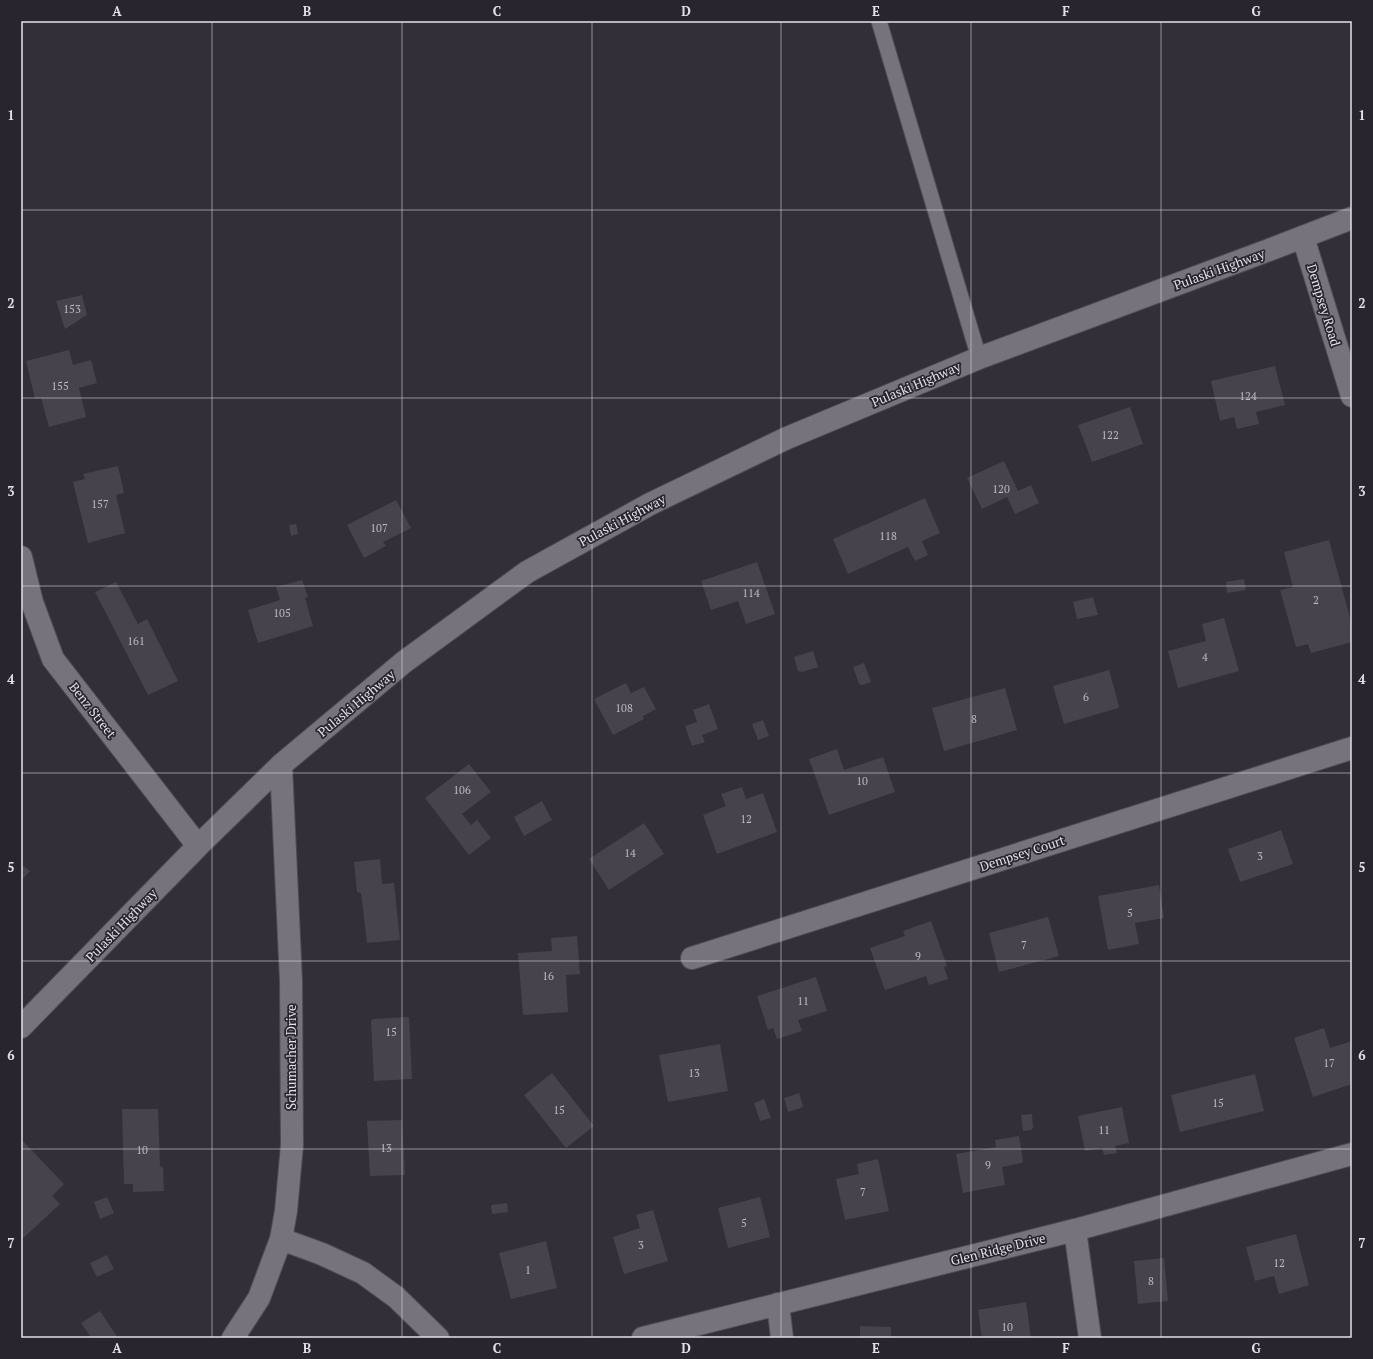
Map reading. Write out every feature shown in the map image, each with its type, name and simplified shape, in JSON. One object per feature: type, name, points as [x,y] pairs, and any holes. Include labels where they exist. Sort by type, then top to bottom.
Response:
[{"type":"street","name":"Pulaski Highway","points":[[21,1027],[198,846],[281,764],[404,662],[527,572],[650,504],[780,442],[979,358],[1352,218]]},
{"type":"street","name":"Dempsey Road","points":[[1303,237],[1352,396]]},
{"type":"street","name":"Benz Street","points":[[21,557],[32,602],[53,659],[198,846]]},
{"type":"street","name":"Dempsey Court","points":[[692,958],[1352,748]]},
{"type":"street","name":"Schumacher Drive","points":[[233,1338],[259,1298],[281,1239],[286,1211],[292,1145],[291,981],[281,764]]},
{"type":"street","name":"Glen Ridge Drive","points":[[643,1338],[1075,1230],[1352,1154]]},
{"type":"street","points":[[1075,1230],[1090,1338]]},
{"type":"street","points":[[281,1239],[322,1254],[363,1273],[396,1297],[438,1338]]},
{"type":"street","points":[[778,1304],[782,1338]]},
{"type":"lane","points":[[879,21],[979,358]]},
{"type":"building","points":[[82,295],[87,315],[65,329],[56,301]]},
{"type":"building","points":[[69,350],[73,365],[91,360],[97,383],[79,388],[86,417],[49,427],[41,398],[35,399],[26,361]]},
{"type":"building","points":[[1275,366],[1285,405],[1256,412],[1259,424],[1237,429],[1234,417],[1220,421],[1211,381]]},
{"type":"building","points":[[1130,407],[1143,444],[1092,462],[1078,425]]},
{"type":"building","points":[[1004,461],[1018,491],[1031,485],[1039,503],[1015,514],[1007,497],[982,509],[967,478]]},
{"type":"building","points":[[118,466],[124,493],[116,495],[125,533],[88,543],[73,482],[85,479],[83,474]]},
{"type":"building","points":[[925,498],[940,533],[922,541],[928,555],[915,561],[908,547],[848,574],[833,539]]},
{"type":"building","points":[[396,500],[411,528],[383,542],[386,546],[364,558],[347,525]]},
{"type":"building","points":[[296,524],[298,534],[291,536],[289,525]]},
{"type":"building","points":[[1329,540],[1352,625],[1352,642],[1311,653],[1308,644],[1296,647],[1280,590],[1293,587],[1284,552]]},
{"type":"building","points":[[757,562],[775,614],[746,624],[738,601],[711,610],[701,581]]},
{"type":"building","points":[[1244,579],[1246,590],[1227,593],[1226,582]]},
{"type":"building","points":[[302,580],[308,597],[305,598],[313,626],[258,643],[248,610],[280,600],[276,587]]},
{"type":"building","points":[[116,582],[138,624],[147,619],[178,681],[148,695],[95,592]]},
{"type":"building","points":[[1093,597],[1098,615],[1077,619],[1073,602]]},
{"type":"building","points":[[1224,618],[1239,671],[1178,688],[1168,651],[1206,641],[1202,624]]},
{"type":"building","points":[[813,651],[818,667],[802,672],[798,671],[794,657]]},
{"type":"building","points":[[864,663],[871,682],[862,685],[859,684],[853,667]]},
{"type":"building","points":[[1109,670],[1119,706],[1118,708],[1064,724],[1053,686]]},
{"type":"building","points":[[626,683],[631,693],[644,687],[656,709],[643,716],[644,719],[613,735],[594,699]]},
{"type":"building","points":[[1005,688],[1017,730],[944,751],[932,708]]},
{"type":"building","points":[[709,704],[718,729],[702,735],[705,742],[692,746],[685,726],[697,722],[693,710]]},
{"type":"building","points":[[763,720],[769,736],[758,740],[752,724]]},
{"type":"building","points":[[837,749],[844,770],[883,757],[895,792],[829,815],[809,759]]},
{"type":"building","points":[[469,764],[491,792],[462,814],[471,825],[477,820],[491,838],[469,855],[425,798]]},
{"type":"building","points":[[742,787],[746,799],[763,793],[777,832],[717,854],[703,815],[726,806],[721,794]]},
{"type":"building","points":[[542,801],[552,820],[524,836],[514,817]]},
{"type":"building","points":[[644,823],[664,854],[609,890],[589,859]]},
{"type":"building","points":[[1281,830],[1293,864],[1240,882],[1228,849]]},
{"type":"building","points":[[380,859],[382,884],[394,883],[400,940],[367,943],[361,893],[357,892],[354,862]]},
{"type":"building","points":[[21,864],[30,871],[21,881]]},
{"type":"building","points":[[1159,885],[1164,918],[1135,923],[1139,944],[1108,950],[1098,896]]},
{"type":"building","points":[[1048,917],[1059,956],[999,972],[989,933]]},
{"type":"building","points":[[931,921],[947,966],[944,967],[948,979],[929,985],[926,976],[885,990],[870,948],[905,936],[903,931]]},
{"type":"building","points":[[577,936],[580,974],[566,975],[568,1012],[523,1015],[518,953],[552,951],[551,938]]},
{"type":"building","points":[[816,977],[827,1011],[798,1020],[802,1031],[777,1039],[773,1028],[768,1030],[757,996]]},
{"type":"building","points":[[409,1017],[412,1079],[374,1081],[371,1021],[373,1019]]},
{"type":"building","points":[[1324,1028],[1330,1048],[1352,1041],[1352,1084],[1313,1097],[1294,1038]]},
{"type":"building","points":[[720,1044],[728,1091],[668,1102],[659,1055]]},
{"type":"building","points":[[552,1073],[594,1126],[566,1148],[524,1095]]},
{"type":"building","points":[[1255,1074],[1264,1111],[1180,1132],[1171,1095]]},
{"type":"building","points":[[799,1093],[803,1106],[788,1112],[784,1098]]},
{"type":"building","points":[[764,1099],[771,1118],[760,1121],[754,1103]]},
{"type":"building","points":[[1122,1107],[1129,1143],[1115,1146],[1117,1153],[1104,1155],[1102,1148],[1085,1151],[1078,1116]]},
{"type":"building","points":[[122,1109],[158,1109],[160,1166],[163,1168],[164,1191],[133,1192],[133,1184],[124,1184]]},
{"type":"building","points":[[1032,1114],[1033,1128],[1031,1130],[1023,1131],[1021,1115]]},
{"type":"building","points":[[402,1120],[405,1175],[370,1176],[367,1121]]},
{"type":"building","points":[[1019,1136],[1023,1160],[1022,1163],[1002,1167],[1005,1185],[963,1193],[956,1154],[996,1147],[995,1140]]},
{"type":"building","points":[[21,1139],[64,1184],[52,1196],[60,1204],[21,1240]]},
{"type":"building","points":[[878,1159],[889,1211],[845,1220],[836,1179],[859,1174],[857,1164]]},
{"type":"building","points":[[107,1197],[114,1213],[100,1219],[94,1202]]},
{"type":"building","points":[[760,1197],[770,1237],[728,1248],[718,1208]]},
{"type":"building","points":[[507,1203],[508,1212],[492,1214],[491,1205]]},
{"type":"building","points":[[653,1210],[668,1261],[624,1274],[613,1237],[640,1228],[636,1215]]},
{"type":"building","points":[[1296,1234],[1309,1285],[1279,1294],[1274,1276],[1255,1281],[1246,1247]]},
{"type":"building","points":[[546,1241],[557,1288],[511,1299],[499,1253]]},
{"type":"building","points":[[107,1255],[114,1269],[97,1277],[90,1263]]},
{"type":"building","points":[[1164,1258],[1168,1301],[1138,1304],[1134,1261]]},
{"type":"building","points":[[1026,1302],[1031,1338],[982,1338],[978,1310]]},
{"type":"building","points":[[100,1311],[118,1338],[87,1338],[90,1336],[81,1323]]},
{"type":"building","points":[[860,1326],[891,1327],[891,1338],[860,1338]]}]
